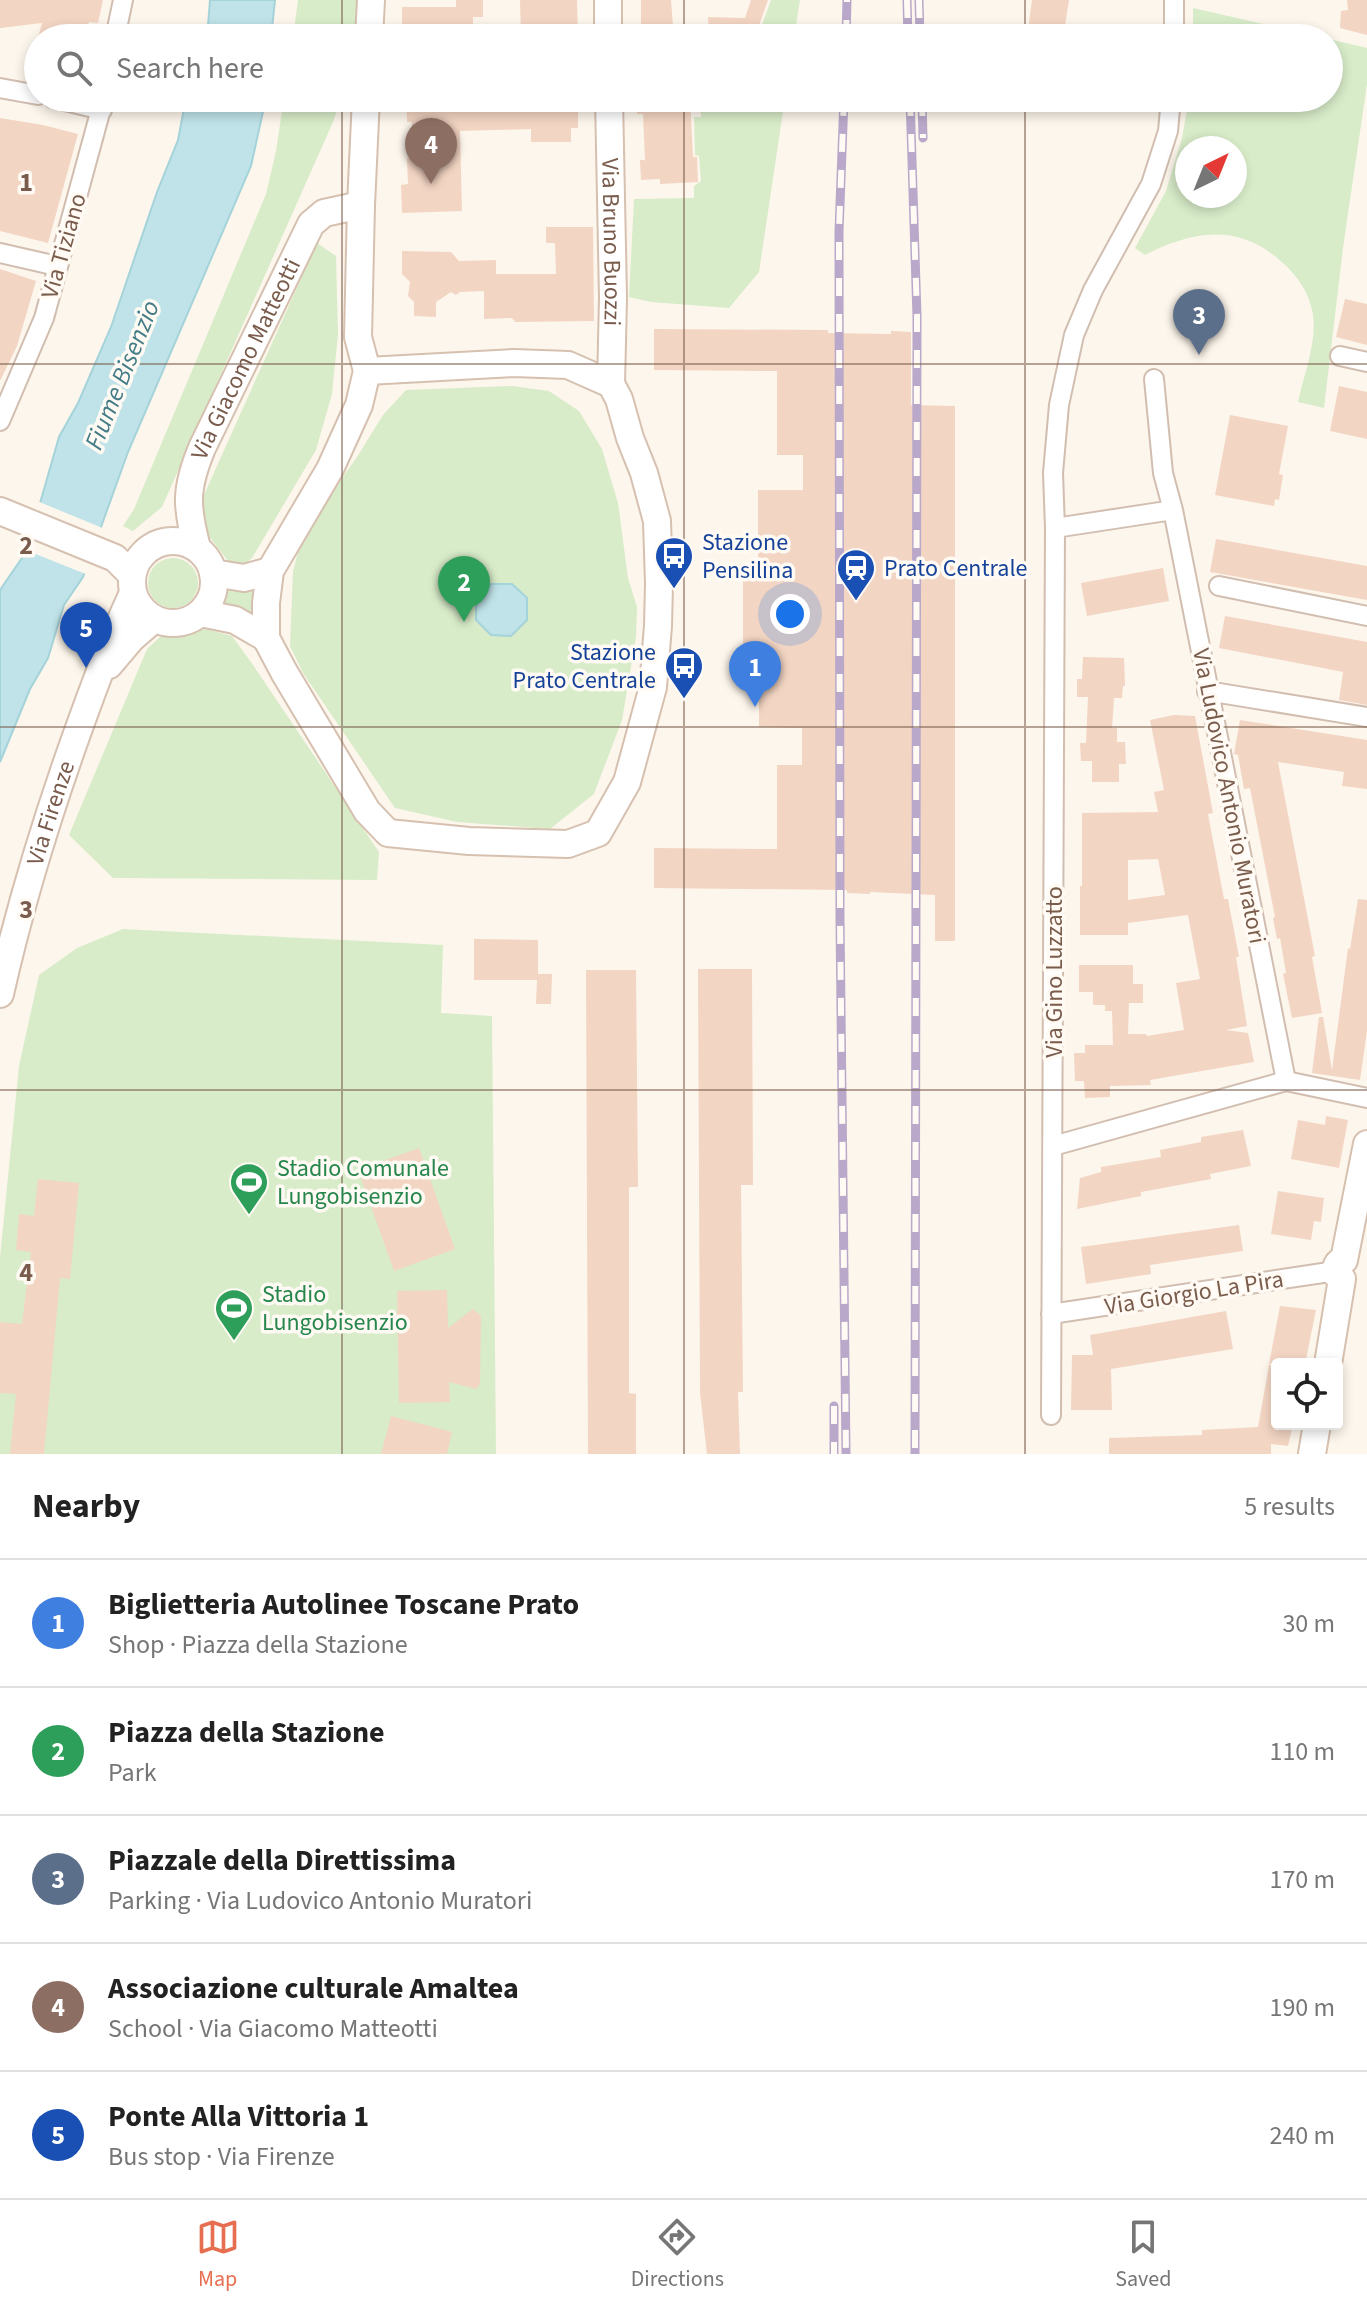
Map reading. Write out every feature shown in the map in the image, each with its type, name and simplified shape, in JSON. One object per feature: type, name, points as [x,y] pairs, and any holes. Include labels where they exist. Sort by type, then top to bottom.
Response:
[{"type":"street","points":[[118,24],[123,0]]},
{"type":"street","points":[[370,24],[371,0]]},
{"type":"street","points":[[608,0],[608,24]]},
{"type":"street","points":[[1174,0],[1174,24]]},
{"type":"street","points":[[0,88],[24,92]]},
{"type":"street","name":"Via Tiziano","points":[[0,421],[44,318],[101,112]]},
{"type":"street","points":[[365,112],[358,337],[367,371],[359,405],[330,469],[270,571],[266,638],[367,811],[388,833],[469,841],[568,844],[598,833],[627,782],[653,687],[658,626],[657,521],[619,399],[611,384],[568,365],[528,363],[367,371]]},
{"type":"street","name":"Via Bruno Buozzi","points":[[609,112],[613,298],[611,384]]},
{"type":"street","name":"Via Gino Luzzatto","points":[[1051,1415],[1053,473],[1059,405],[1074,335],[1093,290],[1151,184],[1168,131],[1170,112]]},
{"type":"street","name":"Via Giacomo Matteotti","points":[[197,548],[189,518],[188,491],[202,448],[311,224],[324,213],[361,205]]},
{"type":"street","points":[[0,253],[57,266]]},
{"type":"street","points":[[1340,356],[1367,362]]},
{"type":"street","name":"Via Ludovico Antonio Muratori","points":[[1154,379],[1163,473],[1173,510],[1286,1081]]},
{"type":"street","points":[[1055,528],[1173,510]]},
{"type":"street","points":[[0,511],[130,570],[144,613],[154,619],[178,624],[191,620],[201,613],[213,595],[213,573],[204,555],[186,543],[163,542],[151,547],[130,570]]},
{"type":"street","points":[[0,521],[44,530]]},
{"type":"street","name":"Via Firenze","points":[[0,994],[51,809],[130,570]]},
{"type":"street","points":[[213,573],[244,578],[270,571]]},
{"type":"street","points":[[1219,586],[1367,616]]},
{"type":"street","points":[[201,613],[235,620],[266,638]]},
{"type":"street","name":"Via Firenze","points":[[96,680],[131,639],[154,619]]},
{"type":"street","points":[[1207,691],[1367,717]]},
{"type":"street","points":[[1053,1146],[1286,1081],[1367,1098]]},
{"type":"street","points":[[1329,1358],[1341,1270],[1367,1144]]},
{"type":"street","name":"Via Giorgio La Pira","points":[[1051,1314],[1341,1270]]},
{"type":"street","points":[[1312,1454],[1316,1430]]},
{"type":"green space","points":[[298,0],[357,0],[357,24],[295,24]]},
{"type":"green space","points":[[771,0],[800,0],[796,24],[762,24]]},
{"type":"green space","points":[[1193,8],[1263,24],[1193,24]]},
{"type":"green space","points":[[1343,42],[1367,48],[1367,84],[1324,408],[1298,402],[1310,354],[1313,318],[1302,285],[1276,257],[1260,246],[1228,235],[1195,237],[1145,255],[1135,248],[1166,191],[1175,161],[1175,208],[1247,208],[1247,136],[1182,136],[1187,112],[1343,112]]},
{"type":"green space","points":[[282,112],[336,112],[162,507],[133,531],[123,526],[134,509],[266,194]]},
{"type":"green space","points":[[701,112],[783,112],[759,272],[729,308],[651,302],[629,297],[634,199],[694,198],[694,186],[701,181],[699,156],[695,155],[694,117],[701,117]]},
{"type":"green space","points":[[317,243],[336,256],[338,334],[332,394],[316,450],[252,558],[242,567],[228,561],[200,525],[203,497]]},
{"type":"green space","points":[[512,386],[549,391],[579,411],[602,449],[618,503],[628,578],[637,607],[636,637],[622,720],[594,794],[550,829],[457,822],[395,808],[303,673],[290,646],[293,571],[303,533],[383,415],[406,390]]},
{"type":"green space","points":[[173,558],[191,565],[198,583],[191,601],[173,608],[155,601],[148,583],[155,565]]},
{"type":"green space","points":[[265,582],[259,627],[217,606],[223,597],[225,585]]},
{"type":"green space","points":[[206,629],[232,636],[251,662],[379,852],[377,880],[113,878],[69,835],[147,649],[160,637]]},
{"type":"green space","name":"Stadio Comunale Lungobisenzio","points":[[123,929],[443,945],[441,1013],[492,1016],[496,1454],[0,1454],[0,1257],[19,1066],[39,975],[77,948]]},
{"type":"water","points":[[210,0],[275,0],[272,24],[208,24]]},
{"type":"water","name":"Fiume Bisenzio","points":[[183,112],[263,112],[251,166],[128,452],[83,577],[64,605],[48,658],[30,689],[0,762],[0,590],[26,552],[59,437],[78,403],[111,327],[178,140]]},
{"type":"water","points":[[491,584],[512,584],[527,598],[527,620],[511,636],[491,635],[476,620],[476,600]]},
{"type":"pier","points":[[37,501],[105,529],[88,575],[23,549]]},
{"type":"building","points":[[0,0],[103,0],[98,23],[42,23],[0,28]]},
{"type":"building","points":[[456,0],[483,0],[483,17],[473,17],[473,24],[402,24],[402,7],[456,7]]},
{"type":"building","points":[[520,0],[577,0],[578,24],[521,24]]},
{"type":"building","points":[[641,0],[671,0],[673,24],[641,24]]},
{"type":"building","points":[[751,0],[768,0],[760,24],[708,24],[708,17],[745,18]]},
{"type":"building","points":[[1032,0],[1069,0],[1065,24],[1029,24]]},
{"type":"building","points":[[1347,0],[1367,0],[1367,35],[1343,29],[1341,11],[1348,10]]},
{"type":"building","points":[[407,112],[578,112],[578,128],[571,128],[571,142],[531,142],[531,129],[460,131],[462,211],[402,213],[401,185],[408,184],[407,158],[413,158],[412,122],[407,122]]},
{"type":"building","points":[[691,112],[698,182],[660,184],[660,179],[641,180],[640,160],[645,160],[643,114],[637,114]]},
{"type":"building","points":[[0,118],[78,134],[48,243],[0,231]]},
{"type":"building","points":[[546,227],[593,227],[594,321],[515,322],[512,318],[484,319],[484,291],[460,292],[456,295],[451,292],[436,302],[436,317],[414,316],[414,302],[408,296],[410,282],[402,274],[402,251],[451,252],[459,261],[496,260],[496,274],[556,274],[555,243],[546,243]]},
{"type":"building","points":[[0,269],[36,281],[17,346],[0,381]]},
{"type":"building","points":[[1345,299],[1367,304],[1367,345],[1336,337]]},
{"type":"building","points":[[654,329],[911,332],[911,405],[955,406],[955,941],[935,941],[935,895],[847,893],[847,890],[654,888],[654,848],[777,849],[777,765],[802,765],[802,728],[759,727],[759,649],[743,649],[743,570],[758,570],[758,490],[803,490],[803,455],[777,455],[777,371],[654,370]]},
{"type":"building","points":[[1339,386],[1367,392],[1367,439],[1330,431]]},
{"type":"building","points":[[1230,415],[1288,426],[1279,474],[1283,475],[1279,500],[1275,499],[1274,506],[1215,495]]},
{"type":"building","points":[[1216,539],[1367,566],[1367,600],[1210,572]]},
{"type":"building","points":[[1163,568],[1169,601],[1087,616],[1081,583]]},
{"type":"building","points":[[1225,616],[1367,642],[1367,705],[1339,700],[1343,672],[1219,648]]},
{"type":"building","points":[[1083,657],[1124,658],[1125,686],[1122,698],[1114,698],[1112,728],[1117,728],[1117,742],[1125,742],[1126,764],[1119,764],[1119,782],[1092,782],[1092,761],[1081,761],[1080,743],[1086,743],[1088,697],[1077,697],[1077,679],[1082,679]]},
{"type":"building","points":[[1174,715],[1195,716],[1213,813],[1208,814],[1239,957],[1236,957],[1247,1026],[1226,1030],[1248,1033],[1254,1062],[1150,1080],[1151,1085],[1110,1086],[1110,1097],[1085,1098],[1084,1081],[1075,1081],[1074,1053],[1085,1053],[1085,1045],[1113,1045],[1112,1011],[1105,1011],[1105,1005],[1093,1005],[1093,992],[1079,992],[1079,965],[1133,965],[1133,984],[1143,984],[1143,1003],[1129,1003],[1128,1034],[1147,1036],[1184,1030],[1176,983],[1200,979],[1188,915],[1128,923],[1128,935],[1080,935],[1082,813],[1158,812],[1154,792],[1164,790],[1150,720]],"holes":[[[1158,859],[1165,895],[1128,900],[1128,860]]]},
{"type":"building","points":[[1240,720],[1367,740],[1367,789],[1342,786],[1344,772],[1278,762],[1315,956],[1312,957],[1322,1013],[1292,1018],[1280,938],[1277,939],[1250,788],[1244,789],[1238,755],[1234,754]]},
{"type":"building","points":[[1358,899],[1367,900],[1367,1031],[1360,1080],[1312,1073],[1319,1017],[1323,1017],[1332,1070],[1348,948]]},
{"type":"building","points":[[474,939],[538,940],[538,974],[552,974],[551,1004],[536,1004],[537,980],[474,980]]},
{"type":"building","points":[[698,969],[752,969],[753,1185],[741,1185],[743,1392],[738,1392],[740,1454],[707,1454],[700,1393]]},
{"type":"building","points":[[586,970],[636,970],[638,1187],[629,1187],[629,1393],[636,1394],[636,1454],[588,1454]]},
{"type":"building","points":[[1326,1116],[1348,1120],[1339,1168],[1291,1159],[1298,1120],[1325,1125]]},
{"type":"building","points":[[1243,1130],[1251,1166],[1210,1174],[1211,1179],[1141,1192],[1141,1196],[1077,1209],[1080,1178],[1101,1172],[1101,1167],[1161,1157],[1160,1150],[1201,1142],[1201,1137]]},
{"type":"building","points":[[419,1148],[455,1249],[394,1271],[358,1170]]},
{"type":"building","points":[[38,1179],[79,1183],[70,1279],[60,1278],[44,1454],[10,1454],[16,1394],[0,1393],[0,1322],[22,1324],[31,1252],[16,1250],[19,1214],[34,1216]]},
{"type":"building","points":[[1278,1191],[1324,1198],[1321,1222],[1314,1221],[1311,1240],[1271,1234]]},
{"type":"building","points":[[1239,1225],[1243,1251],[1150,1265],[1151,1274],[1086,1284],[1081,1247]]},
{"type":"building","points":[[447,1290],[448,1328],[473,1309],[481,1316],[480,1384],[476,1389],[449,1382],[450,1402],[399,1403],[397,1291]]},
{"type":"building","points":[[1280,1306],[1316,1310],[1306,1358],[1271,1358],[1269,1364]]},
{"type":"building","points":[[1226,1311],[1233,1349],[1111,1369],[1112,1410],[1071,1410],[1072,1355],[1093,1355],[1090,1335]]},
{"type":"building","points":[[1271,1365],[1271,1430],[1292,1430],[1288,1446],[1271,1444],[1271,1454],[1109,1454],[1109,1438],[1202,1435],[1202,1430],[1258,1427]]},
{"type":"building","points":[[391,1416],[452,1432],[447,1454],[381,1454]]},
{"type":"railway","points":[[846,24],[847,0]]},
{"type":"railway","points":[[907,0],[908,24]]},
{"type":"railway","points":[[919,0],[920,24]]},
{"type":"railway","points":[[843,112],[839,231],[840,920],[846,1454]]},
{"type":"railway","points":[[910,112],[917,316],[915,1454]]},
{"type":"railway","points":[[922,112],[923,138]]},
{"type":"railway","points":[[834,1406],[834,1454]]},
{"type":"place","name":"Associazione culturale Amaltea","points":[[431,184]]},
{"type":"place","name":"Piazzale della Direttissima","points":[[1199,355]]},
{"type":"place","name":"Stazione Pensilina","points":[[674,590]]},
{"type":"place","name":"Prato Centrale","points":[[856,602]]},
{"type":"place","name":"Piazza della Stazione","points":[[464,622]]},
{"type":"place","name":"Ponte Alla Vittoria 1","points":[[86,668]]},
{"type":"place","name":"Stazione Prato Centrale","points":[[684,700]]},
{"type":"place","name":"Biglietteria Autolinee Toscane Prato","points":[[755,707]]},
{"type":"place","name":"Stadio Comunale Lungobisenzio","points":[[249,1216]]},
{"type":"place","name":"Stadio Lungobisenzio","points":[[234,1342]]}]
